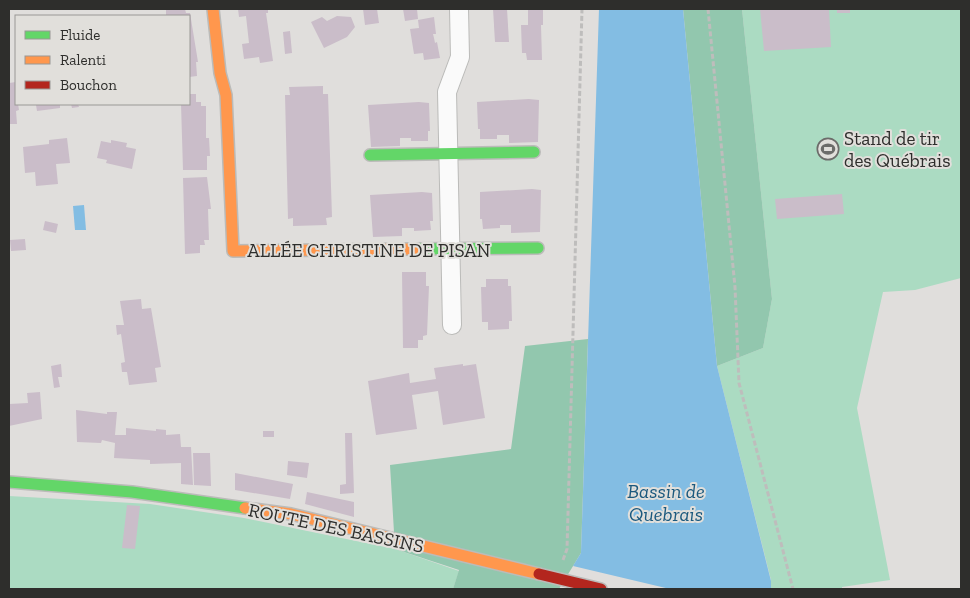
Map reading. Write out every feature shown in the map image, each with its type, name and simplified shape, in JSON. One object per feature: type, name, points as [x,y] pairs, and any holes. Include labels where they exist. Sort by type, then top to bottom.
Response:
[{"type":"street","name":"ALLÉE CHRISTINE DE PISAN","points":[[213,9],[220,73],[226,95],[233,251],[538,248]]},
{"type":"street","points":[[452,325],[447,92],[460,57],[460,9]]},
{"type":"street","points":[[370,155],[534,152]]},
{"type":"street","name":"ROUTE DES BASSINS","points":[[9,482],[132,492],[291,514],[556,580],[601,589]]},
{"type":"path","points":[[556,580],[567,549],[582,9]]},
{"type":"path","points":[[708,9],[735,287],[740,383],[793,589]]},
{"type":"green space","points":[[683,9],[742,9],[772,299],[763,348],[717,366]]},
{"type":"green space","points":[[742,9],[961,9],[961,278],[915,290],[883,292],[857,408],[890,580],[842,587],[842,589],[771,589],[771,580],[717,366],[763,348],[772,299]]},
{"type":"green space","points":[[588,339],[581,553],[559,589],[453,589],[459,570],[395,549],[390,465],[511,449],[525,346]]},
{"type":"green space","points":[[9,496],[150,504],[244,518],[395,549],[459,571],[453,589],[9,589]]},
{"type":"water","name":"Bassin de Quebrais","points":[[599,9],[683,9],[717,366],[771,581],[771,589],[670,589],[573,566],[581,553]]},
{"type":"water","points":[[84,205],[86,230],[75,230],[73,206]]},
{"type":"building","points":[[166,9],[185,9],[186,13],[190,13],[198,62],[196,62],[197,76],[190,77],[190,15],[166,15]]},
{"type":"building","points":[[238,9],[268,9],[268,13],[266,13],[273,61],[260,63],[259,57],[244,59],[242,44],[249,43],[246,16],[239,17]]},
{"type":"building","points":[[363,9],[377,9],[379,23],[365,25]]},
{"type":"building","points":[[403,9],[417,9],[418,19],[405,21]]},
{"type":"building","points":[[493,9],[507,9],[509,42],[495,42]]},
{"type":"building","points":[[528,9],[543,9],[543,25],[541,25],[542,60],[527,60],[526,53],[522,53],[521,25],[528,25]]},
{"type":"building","points":[[760,9],[829,9],[831,47],[764,51]]},
{"type":"building","points":[[837,9],[850,9],[850,13],[837,13]]},
{"type":"building","points":[[337,16],[351,17],[355,27],[347,37],[324,48],[311,22],[322,17],[327,21]]},
{"type":"building","points":[[434,17],[436,34],[433,34],[435,43],[437,42],[440,58],[424,60],[423,53],[414,54],[410,29],[419,28],[418,20]]},
{"type":"building","points":[[290,31],[292,53],[285,54],[283,32]]},
{"type":"building","points":[[15,82],[15,105],[18,105],[19,110],[16,111],[17,124],[10,124],[9,83]]},
{"type":"building","points":[[323,86],[323,94],[328,94],[332,217],[326,218],[327,225],[293,226],[293,218],[288,219],[285,95],[290,95],[289,87]]},
{"type":"building","points":[[190,94],[196,94],[196,102],[201,102],[201,106],[206,106],[206,138],[209,138],[210,156],[207,156],[207,170],[183,170],[181,105],[190,105]]},
{"type":"building","points":[[539,100],[538,142],[509,143],[509,135],[497,135],[497,139],[480,139],[477,102]]},
{"type":"building","points":[[429,103],[430,131],[428,131],[428,141],[411,141],[411,138],[400,138],[400,146],[371,147],[368,105]]},
{"type":"building","points":[[36,105],[60,105],[60,108],[37,111]]},
{"type":"building","points":[[71,105],[78,105],[79,107],[72,108]]},
{"type":"building","points":[[67,138],[70,163],[56,164],[58,184],[36,186],[35,172],[25,173],[23,147],[49,144],[49,140]]},
{"type":"building","points":[[111,140],[127,143],[126,147],[136,149],[132,169],[106,163],[107,160],[97,158],[101,141],[111,143]]},
{"type":"building","points":[[207,177],[211,209],[208,209],[209,240],[204,240],[205,245],[200,245],[200,253],[185,254],[183,178]]},
{"type":"building","points":[[541,190],[540,232],[511,233],[511,225],[500,225],[500,228],[483,229],[482,219],[480,219],[480,192]]},
{"type":"building","points":[[432,193],[433,221],[430,221],[431,230],[414,231],[414,228],[402,228],[402,236],[373,237],[370,195]]},
{"type":"building","points":[[842,194],[844,214],[777,219],[775,199]]},
{"type":"building","points":[[45,221],[58,224],[56,233],[43,230]]},
{"type":"building","points":[[25,239],[26,250],[11,251],[10,240]]},
{"type":"building","points":[[402,272],[426,272],[426,286],[429,286],[427,335],[423,336],[423,340],[418,340],[418,348],[403,348]]},
{"type":"building","points":[[486,279],[508,279],[508,286],[511,286],[512,321],[509,321],[509,329],[488,330],[488,322],[482,322],[481,287],[486,287]]},
{"type":"building","points":[[141,299],[142,309],[151,308],[161,367],[155,368],[157,382],[129,385],[127,372],[122,372],[121,363],[125,362],[121,334],[117,335],[116,325],[124,325],[120,301]]},
{"type":"building","points":[[61,364],[62,377],[58,377],[60,387],[54,388],[51,366]]},
{"type":"building","points":[[463,364],[463,366],[476,364],[485,418],[443,425],[438,391],[412,395],[417,429],[376,435],[368,381],[409,373],[410,383],[436,379],[434,368]]},
{"type":"building","points":[[40,392],[42,419],[9,426],[9,404],[28,403],[27,393]]},
{"type":"building","points":[[76,410],[107,414],[107,412],[117,412],[115,435],[126,435],[126,428],[166,430],[166,435],[180,434],[181,447],[191,447],[193,485],[181,484],[181,463],[150,464],[150,460],[114,458],[115,443],[102,440],[101,443],[77,442]]},
{"type":"building","points":[[263,431],[274,431],[274,437],[263,437]]},
{"type":"building","points":[[345,433],[352,433],[354,493],[340,494],[340,485],[346,484]]},
{"type":"building","points":[[193,453],[210,453],[211,486],[194,485]]},
{"type":"building","points":[[288,461],[309,463],[307,478],[287,475]]},
{"type":"building","points":[[235,473],[293,484],[290,499],[235,490]]},
{"type":"building","points":[[307,492],[354,502],[354,517],[305,504]]},
{"type":"building","points":[[127,505],[140,506],[135,549],[122,548]]},
{"type":"traffic: fast","points":[[370,155],[534,152]]},
{"type":"traffic: fast","points":[[414,249],[538,248]]},
{"type":"traffic: fast","points":[[9,482],[132,492],[245,508]]},
{"type":"traffic: slow","points":[[213,9],[220,73],[226,95],[233,251],[414,249]]},
{"type":"traffic: slow","points":[[245,508],[291,514],[539,574]]},
{"type":"traffic: jam","points":[[539,574],[601,589]]},
{"type":"place","name":"Stand de tir des Québrais","points":[[828,149]]}]
